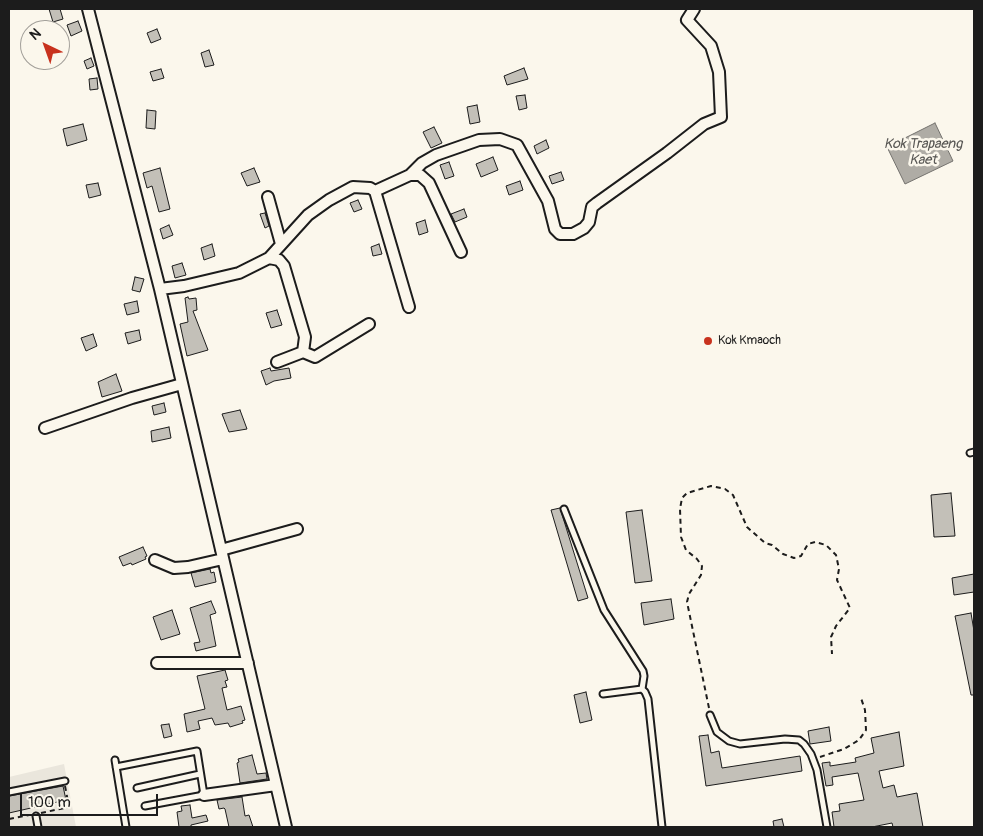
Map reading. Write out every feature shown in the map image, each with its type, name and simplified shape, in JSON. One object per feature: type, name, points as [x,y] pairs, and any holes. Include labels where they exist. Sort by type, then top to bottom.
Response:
[{"type":"street","points":[[88,9],[160,289],[286,827]]},
{"type":"street","points":[[410,176],[422,163],[457,146],[479,140],[500,139],[517,145],[548,201],[555,229],[560,234],[565,235],[584,228],[589,222],[592,207],[597,202],[667,153],[704,124],[721,117],[720,72],[711,46],[687,20],[694,9]]},
{"type":"street","points":[[375,191],[410,176],[420,175],[429,183],[461,252]]},
{"type":"street","points":[[160,289],[184,286],[239,273],[269,258],[308,214],[329,200],[353,188],[370,188],[375,191],[408,307]]},
{"type":"street","points":[[268,197],[282,244]]},
{"type":"street","points":[[269,258],[279,260],[288,276],[305,337],[303,352]]},
{"type":"street","points":[[277,362],[303,352],[314,358],[369,324]]},
{"type":"street","points":[[45,428],[132,398],[182,384]]},
{"type":"street","points":[[154,560],[174,568],[188,567],[297,529]]},
{"type":"street","points":[[157,663],[248,663]]},
{"type":"street","points":[[204,795],[276,785]]},
{"type":"lane","points":[[564,509],[604,610],[644,676],[642,689],[648,699],[662,827]]},
{"type":"lane","points":[[603,694],[642,689]]},
{"type":"lane","points":[[710,715],[717,732],[729,741],[740,744],[772,740],[799,740],[807,748],[817,770],[827,827]]},
{"type":"lane","points":[[116,767],[197,751],[204,795],[145,806]]},
{"type":"lane","points":[[114,760],[126,827]]},
{"type":"lane","points":[[137,788],[200,774]]},
{"type":"lane","points":[[9,792],[65,781]]},
{"type":"lane","points":[[36,816],[38,827]]},
{"type":"path","points":[[710,715],[687,602],[689,594],[701,575],[702,566],[686,550],[681,537],[680,509],[682,498],[687,493],[711,486],[725,489],[733,495],[747,527],[765,543],[772,545],[783,554],[794,558],[801,556],[808,544],[815,542],[826,545],[836,554],[839,569],[837,580],[850,608],[836,626],[832,637],[832,654]]},
{"type":"path","points":[[814,761],[844,749],[859,740],[866,730],[865,710],[861,698]]},
{"type":"path","points":[[65,781],[69,807]]},
{"type":"shaded area","points":[[64,764],[76,827],[9,827],[9,777]]},
{"type":"water","name":"Kok Trapaeng Kaet","points":[[935,123],[953,161],[905,184],[887,147]]},
{"type":"building","points":[[49,9],[60,9],[63,19],[52,20]]},
{"type":"building","points":[[78,21],[82,31],[71,36],[70,24]]},
{"type":"building","points":[[157,29],[161,39],[151,43],[147,33]]},
{"type":"building","points":[[209,50],[214,65],[205,67],[201,53]]},
{"type":"building","points":[[91,58],[94,66],[87,69],[84,61]]},
{"type":"building","points":[[524,68],[528,79],[507,85],[504,76]]},
{"type":"building","points":[[161,69],[164,78],[153,81],[150,72]]},
{"type":"building","points":[[97,78],[98,89],[90,90],[89,79]]},
{"type":"building","points":[[525,95],[527,108],[519,110],[516,96]]},
{"type":"building","points":[[477,105],[480,122],[470,124],[467,107]]},
{"type":"building","points":[[147,110],[156,111],[155,129],[146,128]]},
{"type":"building","points":[[83,124],[87,140],[67,146],[63,129]]},
{"type":"building","points":[[434,127],[442,143],[431,148],[423,132]]},
{"type":"building","points":[[546,140],[549,148],[537,154],[534,146]]},
{"type":"building","points":[[493,157],[498,170],[481,177],[476,164]]},
{"type":"building","points":[[449,162],[454,176],[445,179],[440,165]]},
{"type":"building","points":[[160,168],[170,209],[159,212],[152,186],[147,188],[143,173]]},
{"type":"building","points":[[254,168],[260,182],[247,186],[241,173]]},
{"type":"building","points":[[561,172],[564,180],[552,184],[549,176]]},
{"type":"building","points":[[520,181],[523,190],[509,195],[506,186]]},
{"type":"building","points":[[98,183],[101,195],[89,198],[86,185]]},
{"type":"building","points":[[358,200],[362,209],[354,212],[350,203]]},
{"type":"building","points":[[464,209],[467,217],[455,222],[451,214]]},
{"type":"building","points":[[265,213],[269,226],[265,228],[260,214]]},
{"type":"building","points":[[425,220],[428,232],[419,235],[416,223]]},
{"type":"building","points":[[169,225],[173,235],[163,239],[160,229]]},
{"type":"building","points":[[212,244],[215,256],[204,260],[201,248]]},
{"type":"building","points":[[379,244],[382,254],[373,256],[371,247]]},
{"type":"building","points":[[182,263],[186,275],[175,278],[172,266]]},
{"type":"building","points":[[135,277],[144,279],[140,292],[132,290]]},
{"type":"building","points":[[188,297],[189,299],[196,298],[197,310],[193,311],[208,350],[187,356],[180,324],[188,322],[185,298]]},
{"type":"building","points":[[137,301],[139,312],[127,315],[124,304]]},
{"type":"building","points":[[277,310],[282,325],[271,328],[266,313]]},
{"type":"building","points":[[139,330],[141,340],[128,344],[125,333]]},
{"type":"building","points":[[93,334],[97,346],[86,351],[81,338]]},
{"type":"building","points":[[270,368],[271,371],[289,368],[291,378],[274,381],[266,385],[261,371]]},
{"type":"building","points":[[116,374],[122,391],[102,397],[98,382]]},
{"type":"building","points":[[164,403],[166,412],[154,415],[152,406]]},
{"type":"building","points":[[240,410],[247,429],[229,432],[222,414]]},
{"type":"building","points":[[169,427],[171,438],[152,442],[151,431]]},
{"type":"building","points":[[951,493],[955,536],[934,537],[931,495]]},
{"type":"building","points":[[560,508],[588,598],[578,601],[551,510]]},
{"type":"building","points":[[642,510],[652,581],[635,583],[626,512]]},
{"type":"building","points":[[143,547],[147,556],[145,557],[146,559],[132,565],[131,563],[123,566],[119,557]]},
{"type":"building","points":[[210,569],[211,573],[214,572],[216,582],[195,587],[191,573]]},
{"type":"building","points":[[974,574],[974,592],[954,595],[952,578]]},
{"type":"building","points":[[671,599],[674,619],[644,625],[641,603]]},
{"type":"building","points":[[211,601],[216,613],[210,615],[216,646],[196,651],[194,643],[200,642],[190,608]]},
{"type":"building","points":[[172,610],[180,634],[161,640],[153,617]]},
{"type":"building","points":[[971,613],[974,631],[974,695],[971,695],[955,616]]},
{"type":"building","points":[[225,670],[228,680],[225,681],[227,687],[222,688],[227,710],[241,706],[245,720],[242,721],[243,723],[230,727],[228,723],[215,725],[212,718],[198,721],[200,729],[187,732],[184,714],[205,709],[197,676]]},
{"type":"building","points":[[586,692],[592,720],[580,723],[574,695]]},
{"type":"building","points":[[169,724],[172,736],[164,738],[161,725]]},
{"type":"building","points":[[829,727],[831,741],[810,744],[808,731]]},
{"type":"building","points":[[899,732],[904,766],[879,771],[883,788],[894,785],[897,797],[917,793],[923,827],[893,827],[892,823],[872,827],[834,827],[832,812],[840,811],[839,804],[864,800],[858,773],[832,777],[833,785],[826,786],[822,763],[830,762],[830,766],[856,762],[855,758],[874,753],[871,738]]},
{"type":"building","points":[[708,735],[711,753],[719,751],[722,768],[800,756],[802,771],[706,786],[699,736]]},
{"type":"building","points":[[252,755],[257,774],[266,773],[267,779],[240,783],[238,759]]},
{"type":"building","points":[[63,786],[66,800],[9,813],[9,796]]},
{"type":"building","points":[[242,797],[245,816],[249,815],[253,827],[229,827],[225,809],[219,809],[217,800]]},
{"type":"building","points":[[190,805],[192,818],[206,815],[208,821],[191,825],[191,827],[179,827],[177,812],[182,811],[181,806]]},
{"type":"building","points":[[782,819],[784,827],[774,827],[773,821]]},
{"type":"place","name":"Kok Kmaoch","points":[[708,341]]}]
